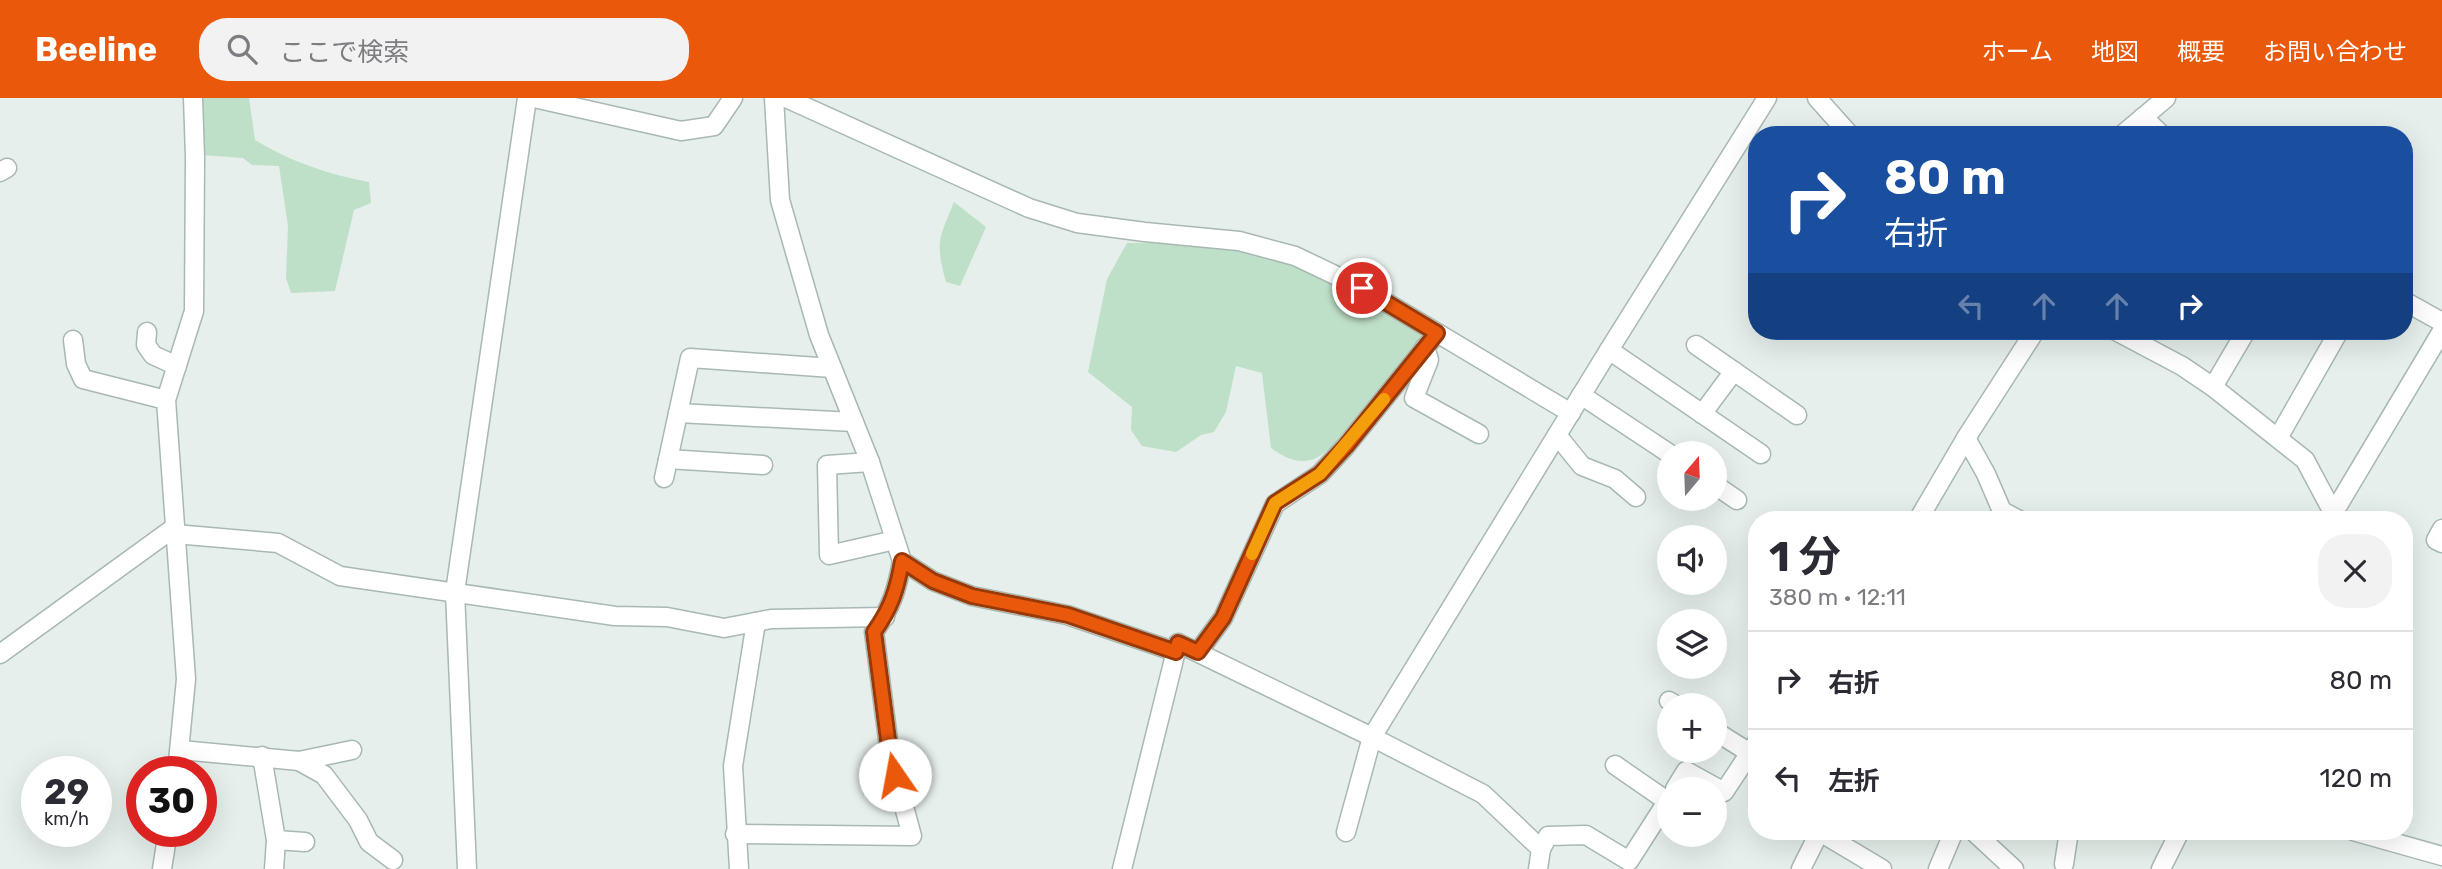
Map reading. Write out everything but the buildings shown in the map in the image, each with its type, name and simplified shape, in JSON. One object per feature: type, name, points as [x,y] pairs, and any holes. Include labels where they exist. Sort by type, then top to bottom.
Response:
[{"type":"street","points":[[180,756],[186,679],[166,400],[194,312],[193,98]]},
{"type":"street","points":[[467,869],[455,592],[527,98]]},
{"type":"street","points":[[534,98],[681,131],[714,126],[733,98]]},
{"type":"street","points":[[735,834],[912,836],[890,755],[874,632],[897,592],[902,561],[870,462],[820,335],[780,200],[774,98]]},
{"type":"street","points":[[786,98],[1029,208],[1077,223],[1239,242],[1296,256],[1362,288],[1431,340],[1571,413]]},
{"type":"street","points":[[1749,126],[1767,98]]},
{"type":"street","points":[[1817,98],[1842,126]]},
{"type":"street","points":[[2132,126],[2166,98]]},
{"type":"street","points":[[2143,117],[2152,126]]},
{"type":"street","points":[[1346,832],[1373,737],[1581,395],[1748,128]]},
{"type":"street","points":[[2413,306],[2442,323]]},
{"type":"street","points":[[2339,511],[2442,331]]},
{"type":"street","points":[[147,332],[146,345],[153,355],[177,366]]},
{"type":"street","points":[[73,340],[76,364],[83,379],[166,400]]},
{"type":"street","points":[[1431,340],[1429,360],[1414,398],[1479,434]]},
{"type":"street","points":[[1198,652],[1223,618],[1275,503],[1320,474],[1346,446],[1431,340]]},
{"type":"street","points":[[1923,511],[1966,438],[2029,340]]},
{"type":"street","points":[[2133,340],[2182,366],[2213,387],[2305,460],[2333,511]]},
{"type":"street","points":[[2213,387],[2241,340]]},
{"type":"street","points":[[2278,438],[2334,340]]},
{"type":"street","points":[[1696,345],[1797,415]]},
{"type":"street","points":[[1609,350],[1761,454]]},
{"type":"street","points":[[664,478],[690,358],[832,368]]},
{"type":"street","points":[[1702,414],[1734,371]]},
{"type":"street","points":[[1581,395],[1657,445]]},
{"type":"street","points":[[678,413],[854,422]]},
{"type":"street","points":[[1557,435],[1582,466],[1615,479],[1636,497]]},
{"type":"street","points":[[1966,438],[2002,511]]},
{"type":"street","points":[[668,459],[763,465]]},
{"type":"street","points":[[870,462],[827,465],[829,555],[895,540]]},
{"type":"street","points":[[1727,493],[1737,500]]},
{"type":"street","points":[[2442,529],[2436,540],[2442,543]]},
{"type":"street","points":[[0,654],[175,530],[278,543],[340,576],[615,616],[667,617],[724,628],[771,619],[885,617]]},
{"type":"street","points":[[902,561],[933,581],[972,596],[1068,615],[1176,652]]},
{"type":"street","points":[[739,869],[733,766],[755,622]]},
{"type":"street","points":[[1122,869],[1178,643],[1373,737],[1483,794],[1541,849]]},
{"type":"street","points":[[1727,736],[1748,745]]},
{"type":"street","points":[[181,750],[299,761],[352,750]]},
{"type":"street","points":[[1727,787],[1748,755]]},
{"type":"street","points":[[262,757],[276,840],[274,869]]},
{"type":"street","points":[[299,761],[324,775],[358,820],[369,842],[393,860]]},
{"type":"street","points":[[1615,765],[1657,788]]},
{"type":"street","points":[[1538,869],[1541,849],[1548,836],[1586,835],[1629,861],[1657,818]]},
{"type":"street","points":[[276,840],[304,842]]},
{"type":"street","points":[[1801,869],[1816,840]]},
{"type":"street","points":[[1833,840],[1882,869]]},
{"type":"street","points":[[1938,869],[1950,840]]},
{"type":"street","points":[[1983,840],[2014,869]]},
{"type":"street","points":[[2064,864],[2068,840]]},
{"type":"street","points":[[2161,869],[2176,840]]},
{"type":"street","points":[[2385,840],[2442,856]]},
{"type":"street","points":[[162,869],[165,847]]},
{"type":"green space","points":[[200,98],[249,98],[255,140],[310,166],[369,182],[371,203],[354,210],[335,291],[291,293],[286,278],[288,226],[279,166],[252,165],[243,158],[201,155]]},
{"type":"green space","points":[[954,202],[986,227],[960,286],[946,282],[940,258],[942,233]]},
{"type":"green space","points":[[1127,243],[1212,244],[1265,254],[1337,283],[1425,336],[1353,425],[1323,454],[1311,460],[1295,460],[1271,448],[1262,373],[1236,366],[1226,412],[1214,432],[1201,435],[1176,452],[1142,446],[1131,430],[1132,407],[1088,372],[1107,279]]},
{"type":"slow traffic","points":[[1252,554],[1275,503],[1320,474],[1384,399]]},
{"type":"route","points":[[895,775],[874,632],[897,592],[902,561],[933,581],[972,596],[1068,615],[1176,652],[1178,643],[1198,652],[1223,618],[1275,503],[1320,474],[1346,446],[1437,333],[1362,288]]}]
